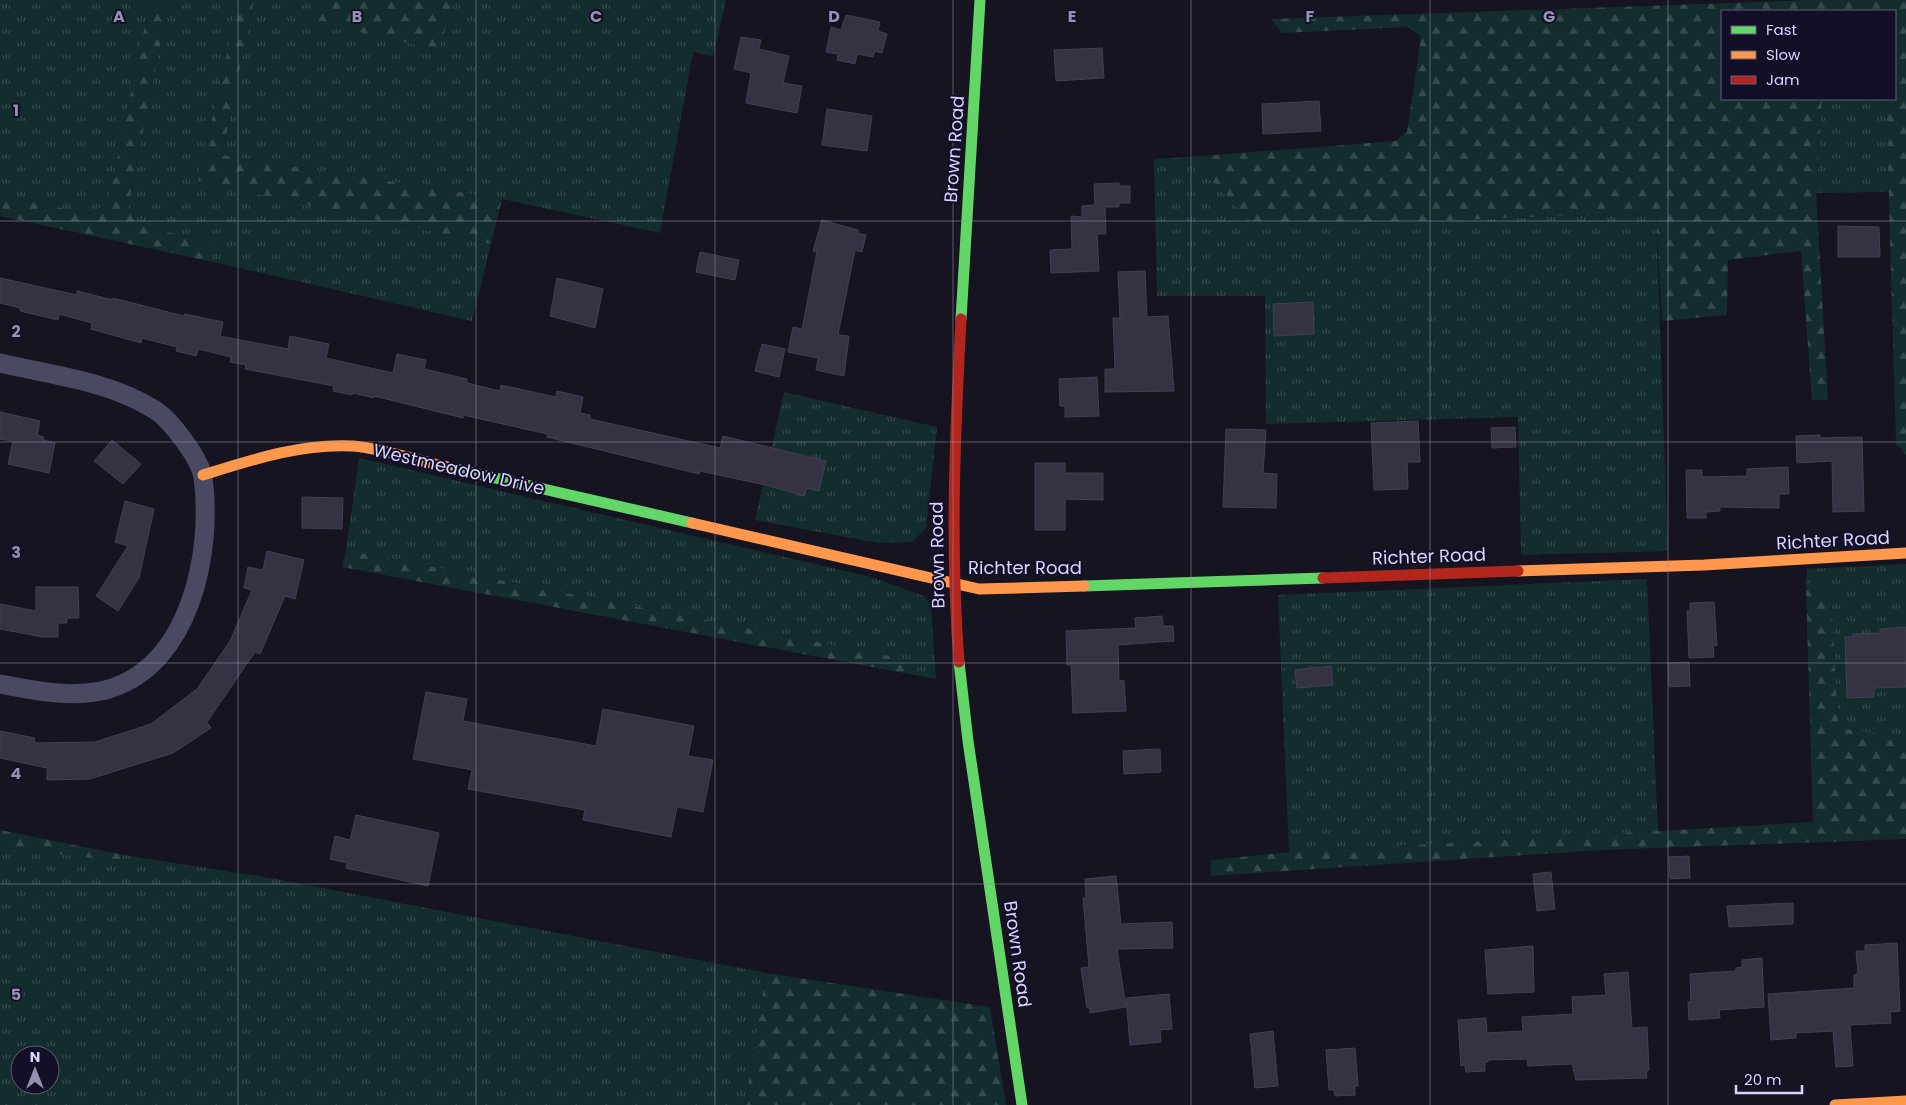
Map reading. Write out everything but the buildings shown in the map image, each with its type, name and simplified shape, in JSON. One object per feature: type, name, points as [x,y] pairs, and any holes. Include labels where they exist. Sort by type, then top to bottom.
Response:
[{"type":"street","name":"Brown Road","points":[[980,0],[955,426],[953,584],[960,679],[968,741],[1022,1105]]},
{"type":"street","points":[[0,363],[111,388],[156,410],[183,438],[203,475],[205,538],[192,597],[182,625],[163,654],[138,674],[109,688],[76,694],[45,693],[0,684]]},
{"type":"street","name":"Westmeadow Drive","points":[[203,475],[277,453],[305,447],[328,444],[355,446],[953,584]]},
{"type":"street","name":"Richter Road","points":[[953,584],[979,589],[1704,564],[1906,553]]},
{"type":"street","points":[[1835,1105],[1906,1101]]},
{"type":"green space","points":[[0,0],[150,0],[108,203],[91,214],[0,195]]},
{"type":"green space","points":[[150,0],[169,0],[128,207],[140,225],[208,242],[213,262],[0,216],[0,195],[90,214],[108,203]]},
{"type":"green space","points":[[169,0],[239,0],[198,181],[491,244],[472,321],[213,262],[208,242],[140,225],[128,207]]},
{"type":"green space","points":[[239,0],[254,0],[222,155],[502,199],[491,244],[198,181]]},
{"type":"green space","points":[[254,0],[322,0],[317,21],[438,50],[454,0],[726,0],[713,57],[693,52],[660,233],[502,199],[222,155]]},
{"type":"green space","points":[[322,0],[454,0],[439,50],[317,22]]},
{"type":"green space","points":[[1813,0],[1906,0],[1906,455],[1896,444],[1886,100],[1896,100],[1896,10],[1721,10],[1721,100],[1822,100],[1816,193],[1828,400],[1812,400],[1801,251],[1728,260],[1727,315],[1662,321],[1656,213],[1256,227],[1208,177],[1202,156],[1395,141],[1407,132],[1421,37],[1408,27],[1282,33],[1271,19]]},
{"type":"green space","points":[[1822,100],[1886,100],[1889,192],[1816,193]]},
{"type":"green space","points":[[1202,156],[1208,177],[1256,227],[1656,213],[1668,551],[1521,555],[1518,417],[1266,424],[1265,296],[1157,296],[1154,159]]},
{"type":"green space","points":[[784,392],[937,427],[926,528],[912,542],[878,543],[755,520]]},
{"type":"green space","points":[[359,458],[871,577],[924,596],[931,607],[936,679],[909,674],[894,657],[346,550]]},
{"type":"green space","points":[[346,550],[894,657],[909,674],[342,567]]},
{"type":"green space","points":[[1906,564],[1906,738],[1838,728],[1831,592],[1806,591],[1807,569]]},
{"type":"green space","points":[[1647,579],[1658,831],[1289,852],[1278,595]]},
{"type":"green space","points":[[1806,591],[1831,591],[1838,728],[1906,738],[1906,839],[1602,850],[1211,876],[1211,860],[1289,852],[1813,822]]},
{"type":"green space","points":[[0,830],[124,855],[118,861],[0,847]]},
{"type":"green space","points":[[0,847],[118,861],[124,855],[276,879],[766,973],[745,1105],[0,1105]]},
{"type":"green space","points":[[766,973],[990,1007],[1006,1105],[745,1105]]},
{"type":"traffic: fast","points":[[961,319],[980,0]]},
{"type":"traffic: fast","points":[[447,467],[692,523]]},
{"type":"traffic: fast","points":[[1084,586],[1323,578]]},
{"type":"traffic: fast","points":[[959,662],[968,741],[1022,1105]]},
{"type":"traffic: slow","points":[[203,475],[277,454],[315,447],[334,446],[376,449],[447,467]]},
{"type":"traffic: slow","points":[[692,523],[979,589],[1084,586]]},
{"type":"traffic: slow","points":[[1518,571],[1704,565],[1906,553]]},
{"type":"traffic: slow","points":[[1835,1105],[1906,1101]]},
{"type":"traffic: jam","points":[[959,662],[954,533],[955,447],[961,319]]},
{"type":"traffic: jam","points":[[1323,578],[1518,571]]}]
